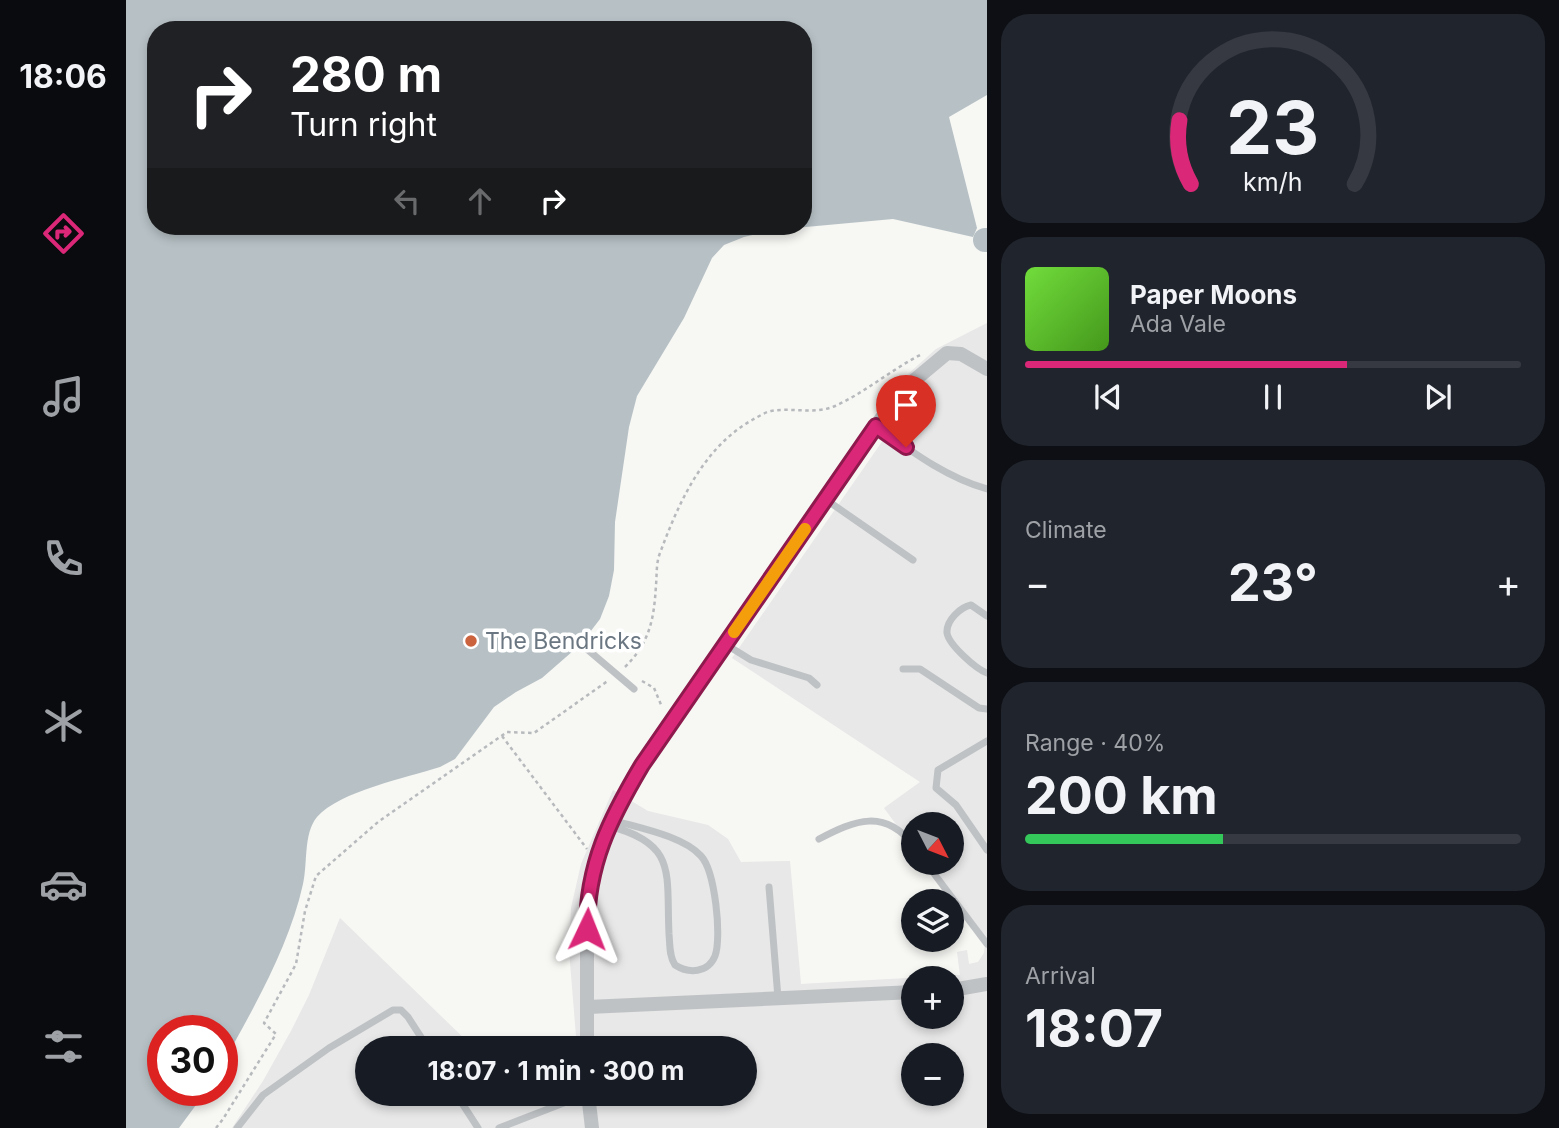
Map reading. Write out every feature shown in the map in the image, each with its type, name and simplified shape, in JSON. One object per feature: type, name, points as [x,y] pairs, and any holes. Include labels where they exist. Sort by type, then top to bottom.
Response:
[{"type":"street","points":[[587,1036],[587,903],[595,860],[610,823],[642,765],[899,393],[944,354],[961,354],[987,369]]},
{"type":"street","points":[[964,988],[987,984]]},
{"type":"street","points":[[588,1007],[901,993]]},
{"type":"street","points":[[589,1106],[592,1128]]},
{"type":"lane","points":[[876,426],[950,475],[987,489]]},
{"type":"lane","points":[[825,499],[914,560]]},
{"type":"lane","points":[[987,616],[971,605],[964,607],[950,623],[947,633],[970,663],[987,673]]},
{"type":"lane","points":[[581,644],[631,686]]},
{"type":"lane","points":[[725,644],[751,660],[809,678],[817,685]]},
{"type":"lane","points":[[903,668],[920,669],[979,708],[987,709]]},
{"type":"lane","points":[[987,741],[938,770],[936,788],[956,805],[987,850]]},
{"type":"lane","points":[[819,839],[845,825],[873,820],[892,825],[901,831]]},
{"type":"lane","points":[[610,823],[680,842],[694,850],[706,862],[715,891],[717,949],[708,966],[698,971],[685,970],[675,965],[670,954],[663,858],[645,839],[610,823]]},
{"type":"lane","points":[[935,875],[987,944]]},
{"type":"lane","points":[[769,887],[778,998]]},
{"type":"lane","points":[[237,1128],[263,1095],[329,1048],[393,1010],[401,1010],[420,1036]]},
{"type":"lane","points":[[464,1106],[478,1128]]},
{"type":"lane","points":[[499,1128],[557,1106]]},
{"type":"path","points":[[216,1128],[276,1034],[264,1023],[296,964],[305,911],[316,876],[378,822],[507,732],[534,733],[617,674],[639,652],[650,632],[657,559],[686,491],[709,456],[735,429],[771,411],[809,412],[834,406],[875,384],[901,365],[937,347],[944,354]]},
{"type":"path","points":[[631,686],[638,681],[649,683],[672,721]]},
{"type":"path","points":[[502,736],[595,860]]},
{"type":"shaded area","points":[[126,0],[987,0],[987,95],[949,117],[977,228],[973,237],[893,219],[812,226],[812,21],[147,21],[147,235],[752,235],[724,245],[712,258],[684,318],[637,396],[629,427],[615,522],[614,570],[609,596],[600,619],[581,644],[542,678],[494,707],[455,759],[440,767],[357,793],[327,808],[317,817],[308,840],[303,884],[289,931],[238,1036],[238,1015],[147,1015],[147,1106],[195,1106],[179,1128],[126,1128]]},
{"type":"shaded area","points":[[987,323],[987,1128],[232,1128],[291,1031],[309,995],[340,918],[462,1036],[355,1036],[355,1106],[757,1106],[757,1036],[576,1036],[569,950],[571,908],[581,864],[613,790],[648,811],[708,825],[728,839],[741,862],[790,861],[801,984],[901,978],[901,1029],[964,1029],[964,966],[959,966],[957,952],[967,950],[969,964],[978,962],[984,953],[985,944],[964,916],[964,889],[944,889],[934,875],[964,875],[964,812],[901,812],[901,831],[884,808],[920,782],[732,658],[913,397],[898,383],[936,349]]},
{"type":"slow traffic","points":[[734,632],[805,529]]},
{"type":"place","name":"The Bendricks","points":[[471,641]]},
{"type":"route","points":[[587,929],[587,903],[595,860],[621,801],[642,765],[876,426],[906,447]]}]
